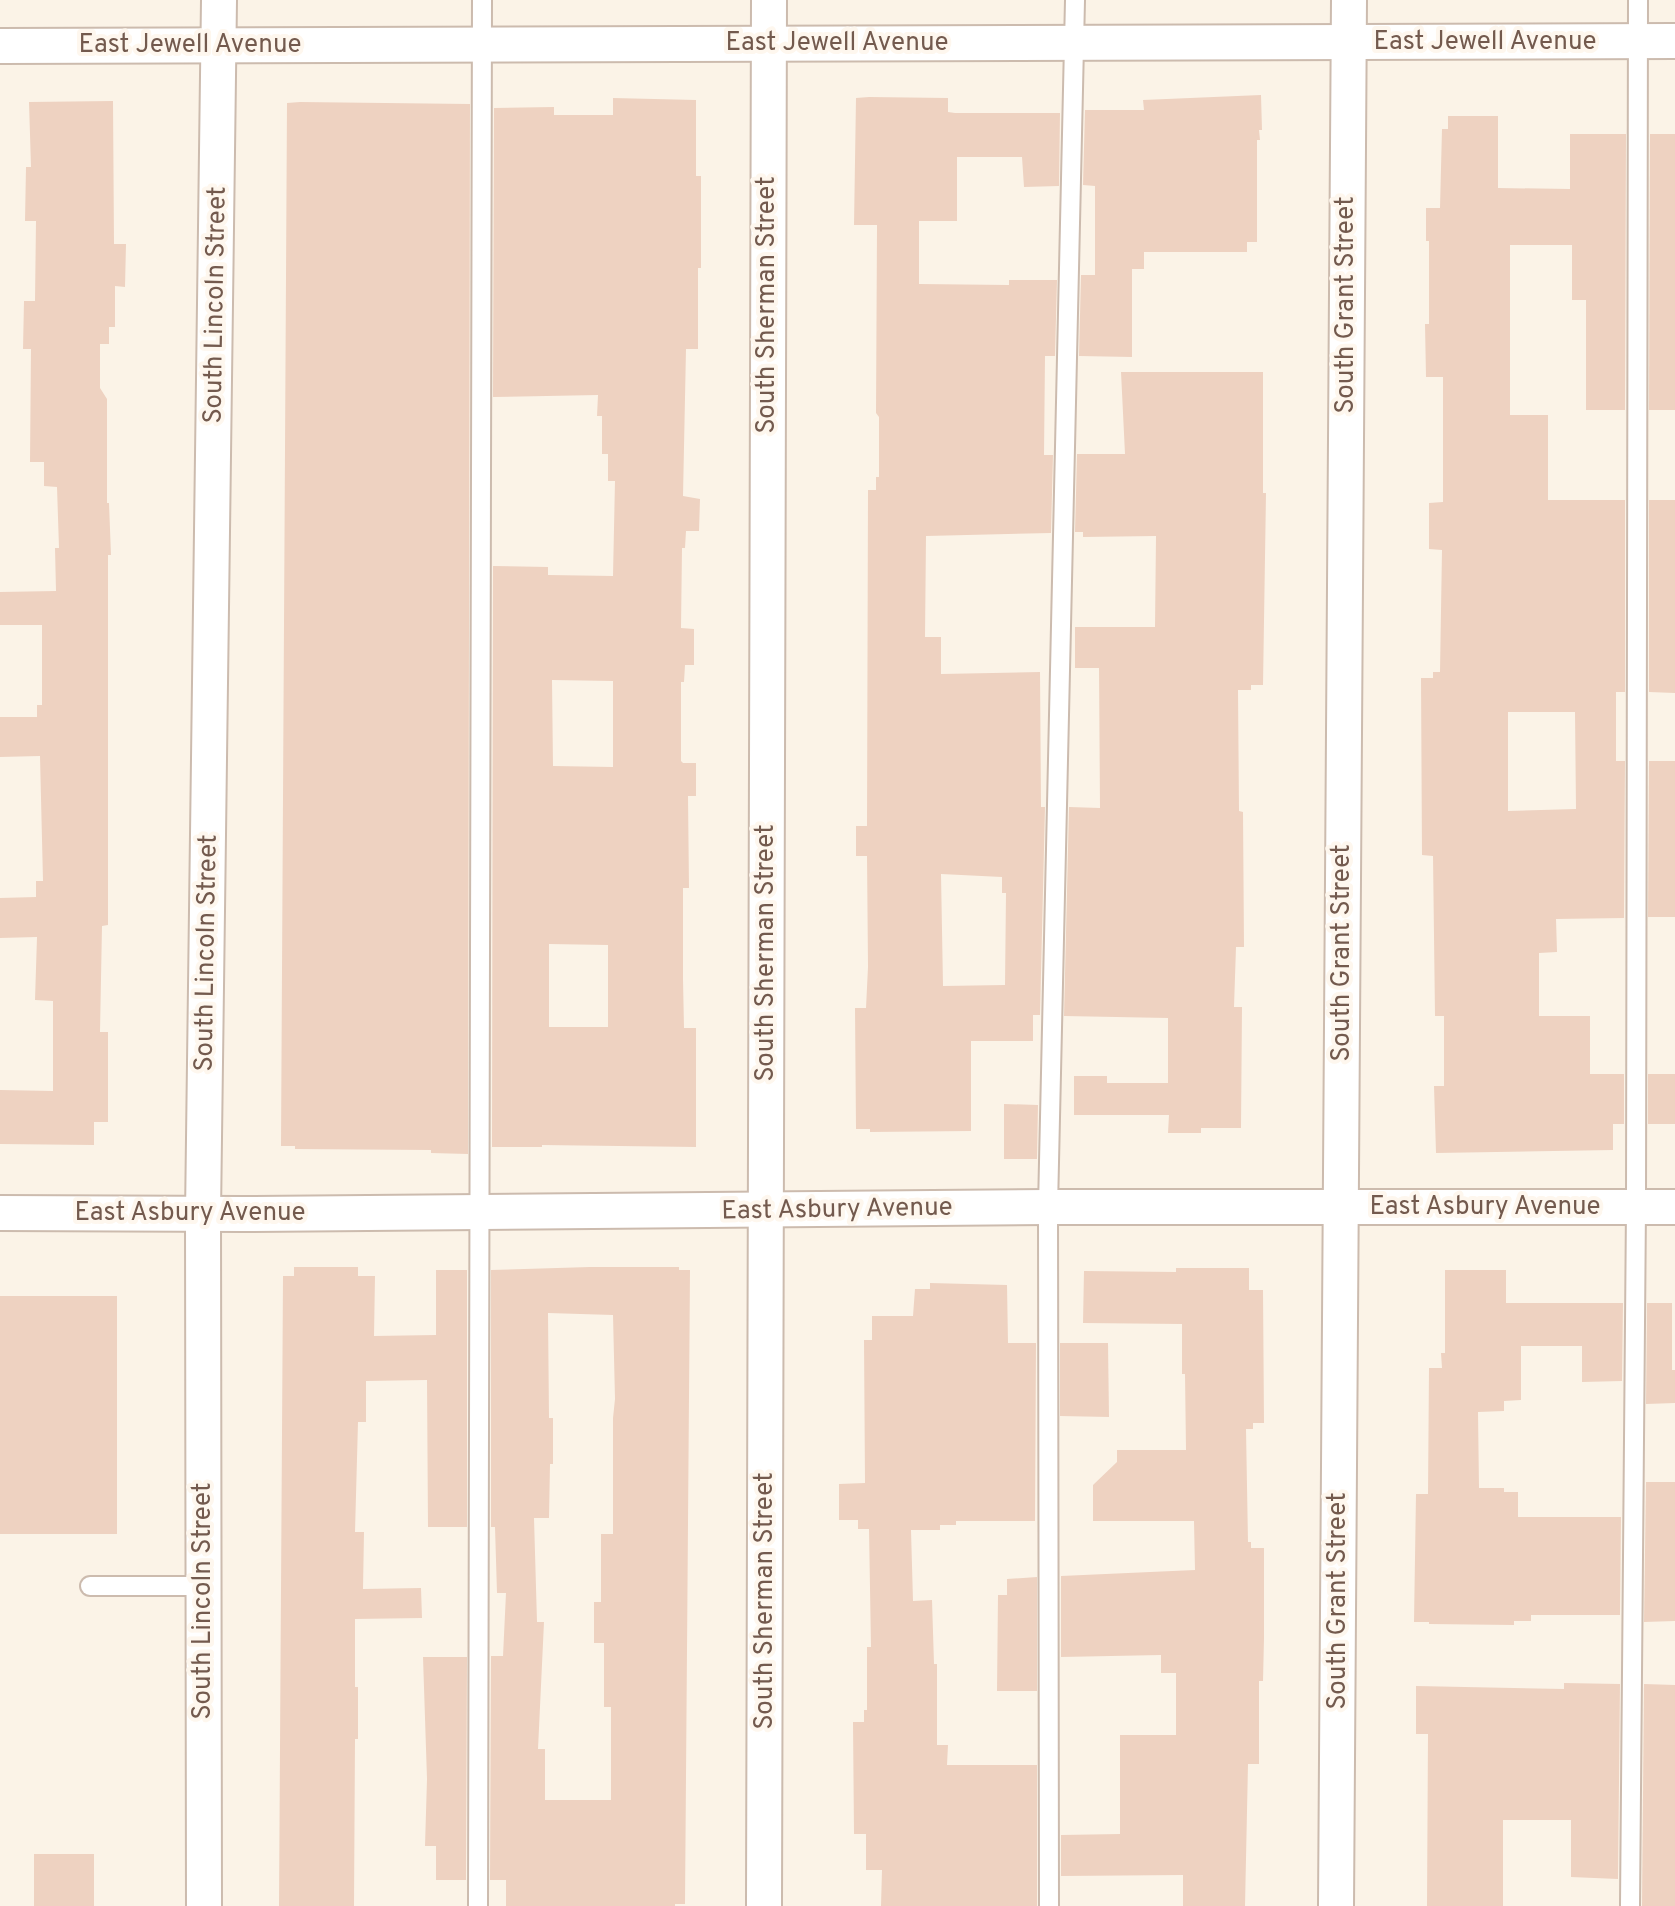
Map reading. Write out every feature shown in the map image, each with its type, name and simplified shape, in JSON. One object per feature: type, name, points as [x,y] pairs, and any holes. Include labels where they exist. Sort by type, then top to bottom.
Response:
[{"type":"street","name":"South Lincoln Street","points":[[204,1906],[203,1214],[219,0]]},
{"type":"street","name":"South Sherman Street","points":[[764,1906],[769,0]]},
{"type":"street","name":"South Grant Street","points":[[1336,1906],[1349,0]]},
{"type":"street","name":"East Jewell Avenue","points":[[0,46],[1675,41]]},
{"type":"street","name":"East Asbury Avenue","points":[[0,1213],[1675,1207]]},
{"type":"lane","points":[[478,1906],[482,0]]},
{"type":"lane","points":[[1049,1906],[1048,1207],[1075,0]]},
{"type":"lane","points":[[1630,1906],[1636,1207],[1638,0]]},
{"type":"lane","points":[[90,1586],[203,1586]]},
{"type":"building","points":[[1261,95],[1262,130],[1259,130],[1260,140],[1257,140],[1257,242],[1247,242],[1247,252],[1144,252],[1144,269],[1132,269],[1132,357],[1079,356],[1081,275],[1095,275],[1095,186],[1083,185],[1085,110],[1144,110],[1143,100]]},
{"type":"building","points":[[613,98],[696,100],[696,176],[701,176],[701,268],[698,268],[698,349],[686,349],[683,496],[700,499],[699,531],[686,531],[685,548],[682,548],[681,628],[694,629],[694,665],[685,665],[684,682],[681,682],[681,761],[696,763],[696,796],[688,796],[689,888],[683,888],[683,979],[684,1028],[696,1028],[696,1147],[492,1147],[493,566],[548,567],[548,575],[613,576],[615,481],[608,481],[608,454],[602,454],[602,416],[597,416],[598,395],[493,397],[494,108],[554,107],[554,115],[613,115]],"holes":[[[552,680],[613,681],[613,767],[553,766]],[[549,944],[608,945],[608,1027],[549,1027]]]},
{"type":"building","points":[[856,98],[948,98],[948,112],[955,113],[1060,113],[1059,186],[1024,187],[1022,157],[957,157],[957,221],[919,221],[919,284],[1009,285],[1009,280],[1057,280],[1055,356],[1045,356],[1044,455],[1053,455],[1051,533],[926,536],[925,637],[941,637],[941,674],[1040,672],[1041,807],[1045,807],[1040,1015],[1033,1015],[1033,1041],[971,1041],[971,1131],[870,1132],[870,1129],[856,1129],[855,1008],[866,1008],[868,967],[867,856],[856,856],[856,826],[867,826],[868,490],[876,490],[876,477],[879,477],[879,417],[876,413],[877,225],[854,225]],"holes":[[[941,874],[1002,877],[1002,893],[1006,893],[1005,985],[943,986]]]},
{"type":"building","points":[[113,101],[114,244],[126,244],[125,287],[115,286],[115,327],[109,327],[109,344],[100,344],[100,388],[107,399],[107,503],[111,555],[108,555],[108,925],[102,926],[100,1032],[108,1032],[108,1122],[94,1122],[94,1145],[0,1144],[0,1090],[53,1091],[53,1001],[35,1000],[37,937],[0,938],[0,898],[36,897],[36,881],[43,881],[40,756],[0,757],[0,717],[37,717],[37,705],[42,705],[42,625],[0,625],[0,592],[56,591],[55,548],[59,548],[57,487],[44,486],[44,462],[30,462],[31,349],[23,349],[24,301],[35,301],[36,221],[25,221],[26,167],[31,167],[29,102]]},
{"type":"building","points":[[287,103],[470,104],[468,1154],[431,1153],[431,1150],[295,1149],[295,1146],[281,1146]]},
{"type":"building","points":[[1448,116],[1498,116],[1498,188],[1570,189],[1570,134],[1626,134],[1625,410],[1586,410],[1586,300],[1572,300],[1572,245],[1510,245],[1510,415],[1548,415],[1548,500],[1625,500],[1625,692],[1616,692],[1616,761],[1625,761],[1624,918],[1556,919],[1557,952],[1539,953],[1539,1016],[1590,1016],[1590,1074],[1624,1074],[1624,1124],[1613,1124],[1613,1150],[1436,1153],[1434,1086],[1444,1086],[1444,1016],[1435,1016],[1433,856],[1422,855],[1421,678],[1433,678],[1433,672],[1440,672],[1442,550],[1429,549],[1429,503],[1443,502],[1443,377],[1426,377],[1429,241],[1426,241],[1426,208],[1440,208],[1442,129],[1448,129]],"holes":[[[1508,712],[1575,712],[1576,809],[1508,811]]]},
{"type":"building","points":[[1650,134],[1675,134],[1675,410],[1649,410]]},
{"type":"building","points":[[1121,372],[1263,372],[1263,493],[1266,493],[1263,685],[1251,685],[1251,690],[1238,690],[1244,947],[1236,947],[1234,1007],[1242,1007],[1241,1128],[1201,1128],[1201,1133],[1168,1133],[1169,1115],[1074,1115],[1074,1076],[1107,1076],[1107,1083],[1168,1083],[1168,1018],[1064,1016],[1069,807],[1100,808],[1099,668],[1075,668],[1075,627],[1155,627],[1156,536],[1083,537],[1083,532],[1075,532],[1077,454],[1125,454]]},
{"type":"building","points":[[1649,500],[1675,500],[1675,693],[1649,692]]},
{"type":"building","points":[[1649,761],[1675,761],[1675,917],[1648,917]]},
{"type":"building","points":[[1648,1074],[1675,1074],[1675,1124],[1648,1124]]},
{"type":"building","points":[[1004,1104],[1038,1105],[1037,1159],[1004,1159]]},
{"type":"building","points":[[294,1267],[358,1267],[358,1276],[375,1276],[374,1336],[436,1335],[436,1270],[467,1270],[467,1527],[428,1527],[427,1380],[366,1381],[366,1422],[358,1422],[355,1532],[364,1532],[363,1589],[421,1588],[422,1618],[355,1619],[358,1739],[355,1739],[354,1906],[279,1906],[283,1276],[294,1276]]},
{"type":"building","points":[[679,1267],[679,1270],[690,1270],[685,1904],[506,1906],[506,1880],[490,1880],[491,1656],[503,1656],[506,1593],[497,1593],[495,1527],[491,1527],[491,1270]],"holes":[[[548,1313],[613,1315],[613,1534],[601,1534],[601,1602],[594,1602],[594,1643],[604,1643],[604,1707],[611,1707],[611,1800],[545,1800],[545,1749],[538,1749],[544,1622],[537,1622],[534,1518],[549,1518],[550,1464],[553,1464],[553,1418],[549,1418]]]},
{"type":"building","points":[[1176,1268],[1249,1268],[1249,1290],[1263,1290],[1264,1423],[1253,1423],[1253,1429],[1246,1429],[1248,1542],[1251,1542],[1251,1548],[1264,1548],[1264,1638],[1263,1681],[1259,1681],[1259,1764],[1248,1764],[1245,1906],[1183,1906],[1183,1875],[1061,1876],[1061,1835],[1120,1834],[1120,1735],[1176,1735],[1176,1673],[1161,1673],[1161,1655],[1061,1657],[1061,1576],[1195,1570],[1194,1521],[1093,1521],[1093,1485],[1117,1462],[1117,1450],[1186,1450],[1185,1374],[1182,1374],[1182,1324],[1083,1323],[1084,1271],[1176,1272]]},
{"type":"building","points":[[1445,1270],[1506,1270],[1506,1303],[1623,1303],[1622,1381],[1582,1382],[1582,1346],[1521,1346],[1521,1400],[1504,1401],[1504,1411],[1478,1412],[1479,1488],[1504,1488],[1504,1492],[1518,1492],[1518,1517],[1621,1517],[1620,1615],[1531,1615],[1531,1621],[1514,1621],[1514,1625],[1414,1622],[1416,1494],[1428,1494],[1429,1368],[1442,1368],[1441,1353],[1445,1353]]},
{"type":"building","points":[[930,1283],[1007,1285],[1008,1343],[1036,1343],[1035,1521],[956,1521],[956,1525],[940,1525],[940,1530],[911,1530],[913,1601],[932,1600],[934,1664],[937,1664],[937,1745],[948,1745],[947,1765],[1037,1765],[1037,1906],[881,1906],[882,1870],[866,1870],[866,1834],[854,1834],[853,1722],[864,1722],[864,1710],[867,1710],[867,1647],[871,1647],[869,1529],[858,1529],[858,1520],[839,1520],[839,1484],[865,1483],[864,1340],[872,1340],[872,1316],[913,1316],[915,1289],[930,1289]]},
{"type":"building","points":[[0,1296],[117,1296],[117,1534],[0,1534]]},
{"type":"building","points":[[1647,1303],[1672,1303],[1675,1403],[1646,1404]]},
{"type":"building","points":[[1060,1343],[1108,1343],[1109,1417],[1060,1416]]},
{"type":"building","points":[[1646,1482],[1675,1482],[1675,1621],[1644,1622]]},
{"type":"building","points":[[1037,1577],[1037,1691],[997,1691],[998,1595],[1007,1595],[1007,1579]]},
{"type":"building","points":[[423,1657],[467,1657],[466,1880],[436,1880],[436,1846],[425,1846],[427,1779]]},
{"type":"building","points":[[1564,1683],[1620,1684],[1618,1879],[1571,1877],[1571,1820],[1503,1820],[1503,1906],[1427,1906],[1428,1734],[1416,1734],[1416,1686],[1564,1689]]},
{"type":"building","points":[[1644,1684],[1675,1685],[1675,1906],[1642,1906]]},
{"type":"building","points":[[34,1854],[94,1854],[94,1906],[34,1906]]}]
